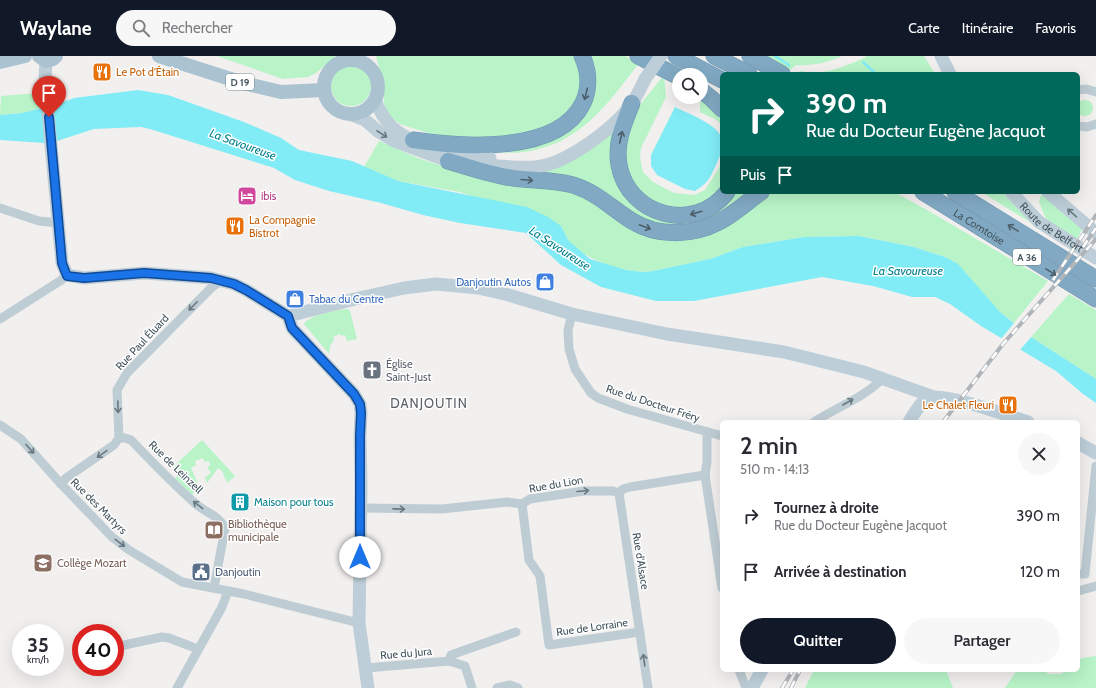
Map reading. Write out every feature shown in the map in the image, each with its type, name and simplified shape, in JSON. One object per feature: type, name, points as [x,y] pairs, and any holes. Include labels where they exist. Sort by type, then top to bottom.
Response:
[{"type":"highway","points":[[413,140],[448,144],[483,145],[520,142],[552,134],[573,118],[585,99],[588,79],[586,66],[582,56]]},
{"type":"highway","points":[[638,56],[672,73]]},
{"type":"highway","points":[[676,56],[720,79]]},
{"type":"highway","points":[[714,56],[745,72]]},
{"type":"highway","points":[[750,56],[778,72]]},
{"type":"highway","points":[[708,96],[720,107]]},
{"type":"highway","points":[[632,103],[621,134],[618,158],[624,180],[629,190],[641,202],[661,212],[685,216],[696,214],[710,208],[726,194]]},
{"type":"highway","points":[[448,161],[501,176],[563,183],[576,186],[596,196],[639,224],[651,229],[669,233],[690,232],[708,227],[734,213],[758,194]]},
{"type":"highway","points":[[914,194],[958,215]]},
{"type":"highway","name":"La Comtoise","points":[[927,194],[958,215],[1096,300]]},
{"type":"highway","name":"La Comtoise","points":[[958,194],[1096,279]]},
{"type":"highway","points":[[962,194],[988,212]]},
{"type":"main road","points":[[0,62],[25,56]]},
{"type":"main road","name":"D 19","points":[[159,56],[243,83],[281,92],[324,90]]},
{"type":"main road","points":[[347,58],[370,62],[378,83],[375,100],[367,109],[361,112],[349,114],[335,108],[328,100],[324,90],[328,72],[335,65],[347,58]]},
{"type":"street","points":[[349,114],[364,120],[379,132],[394,141],[448,161],[490,166],[536,167],[559,160],[578,151],[617,120],[632,103],[645,79],[661,56]]},
{"type":"street","points":[[941,56],[949,72]]},
{"type":"street","points":[[47,58],[45,81],[47,103],[62,263],[67,276]]},
{"type":"street","points":[[375,100],[386,121],[396,131],[413,140],[441,149],[475,156],[510,160],[532,159],[547,156],[584,140],[602,125],[645,79]]},
{"type":"street","points":[[1080,90],[1086,89],[1096,92]]},
{"type":"street","points":[[1080,126],[1087,127],[1096,124]]},
{"type":"street","name":"Route de Belfort","points":[[1013,194],[1039,222],[1096,258]]},
{"type":"street","name":"Route de Belfort","points":[[1050,194],[1096,233]]},
{"type":"street","points":[[0,208],[39,221],[59,223]]},
{"type":"street","points":[[0,319],[67,276],[84,278],[144,273],[222,280],[246,290],[288,316],[292,328],[354,394],[360,404],[359,623],[368,688]]},
{"type":"street","name":"Rue Paul Éluard","points":[[119,438],[117,390],[127,373],[212,288],[222,280]]},
{"type":"street","points":[[288,316],[404,288],[436,284],[478,288],[505,294],[572,314],[667,334],[784,352],[864,372],[934,397],[966,402],[1022,420]]},
{"type":"street","name":"Rue du Docteur Fréry","points":[[572,314],[568,330],[569,350],[575,369],[590,393],[598,398],[627,409],[720,435]]},
{"type":"street","points":[[817,420],[862,394],[882,379]]},
{"type":"street","points":[[910,420],[922,403],[929,398],[934,397]]},
{"type":"street","name":"Rue des Martyrs","points":[[0,425],[21,439],[61,484],[112,537],[129,550],[182,582],[228,591],[359,623]]},
{"type":"street","points":[[707,432],[706,475],[720,574]]},
{"type":"street","points":[[61,484],[66,478],[114,445],[119,438]]},
{"type":"street","name":"Rue de Leinzell","points":[[119,438],[131,440],[162,472],[199,506],[222,521],[225,528],[214,588]]},
{"type":"street","points":[[1080,444],[1096,453]]},
{"type":"street","points":[[1080,574],[1085,574],[1096,466]]},
{"type":"street","name":"Rue du Lion","points":[[360,508],[442,509],[507,502],[522,504],[530,499],[584,490],[613,491],[619,493],[623,489],[630,487],[706,475]]},
{"type":"street","name":"Rue d'Alsace","points":[[619,493],[640,632]]},
{"type":"street","name":"Rue de Lorraine","points":[[522,504],[529,560],[540,576],[549,645],[640,632]]},
{"type":"street","points":[[1080,590],[1096,586]]},
{"type":"street","points":[[177,688],[222,607],[228,591]]},
{"type":"street","points":[[472,688],[465,666],[449,661],[451,655],[516,632]]},
{"type":"street","points":[[640,632],[648,688]]},
{"type":"street","points":[[124,645],[162,637],[169,638],[198,649]]},
{"type":"street","name":"Rue du Jura","points":[[366,668],[449,661]]},
{"type":"street","points":[[740,672],[746,688]]},
{"type":"street","points":[[752,688],[761,672]]},
{"type":"street","points":[[497,688],[510,685],[518,688]]},
{"type":"green space","points":[[217,56],[336,56],[316,73],[308,77],[283,79]]},
{"type":"green space","points":[[376,56],[573,56],[580,71],[580,90],[576,100],[557,124],[516,136],[466,139],[434,135],[400,124],[392,118],[384,103],[383,81]]},
{"type":"green space","points":[[589,56],[625,56],[639,63],[616,93],[590,120],[576,132],[561,141],[543,148],[519,153],[482,151],[574,124]]},
{"type":"green space","points":[[764,56],[842,56],[819,64],[796,65],[789,71]]},
{"type":"green space","points":[[867,56],[924,56],[934,72],[824,72]]},
{"type":"green space","points":[[351,66],[359,68],[365,72],[369,78],[371,86],[369,94],[365,100],[359,104],[351,106],[343,104],[337,100],[333,94],[331,86],[333,78],[337,72],[343,68]]},
{"type":"green space","points":[[664,75],[666,97],[641,148],[640,158],[643,172],[653,182],[674,193],[694,195],[705,190],[720,166],[720,190],[704,203],[684,208],[669,206],[656,202],[643,194],[631,182],[624,160],[625,141],[639,106]]},
{"type":"green space","points":[[38,93],[39,109],[22,113],[0,115],[1,96]]},
{"type":"green space","points":[[1088,100],[1093,105],[1093,111],[1091,114],[1088,116],[1080,115],[1080,101]]},
{"type":"green space","points":[[708,103],[720,115],[720,124],[717,120],[700,112],[700,104]]},
{"type":"green space","points":[[617,125],[614,154],[653,214],[729,200],[734,194],[750,194],[731,209],[694,225],[664,226],[633,215],[531,170]]},
{"type":"green space","points":[[379,141],[418,158],[445,167],[583,195],[657,237],[748,209],[767,194],[898,194],[1048,281],[1014,323],[1000,312],[945,257],[914,247],[859,236],[804,237],[743,247],[710,259],[653,271],[631,271],[595,260],[584,254],[567,238],[561,226],[460,192],[398,181],[364,167]]},
{"type":"green space","points":[[984,194],[1004,194],[1033,224]]},
{"type":"green space","points":[[1041,195],[1043,195],[1082,229],[1077,240],[1045,217],[1039,202]]},
{"type":"green space","points":[[1069,294],[1096,310],[1096,379],[1031,337]]},
{"type":"green space","points":[[345,309],[350,311],[357,339],[347,341],[345,335],[341,336],[340,334],[333,337],[334,340],[330,346],[329,354],[304,324],[311,318]]},
{"type":"green space","points":[[202,440],[235,476],[227,483],[222,471],[218,468],[207,483],[205,477],[211,473],[207,467],[210,465],[209,461],[204,462],[203,458],[195,461],[196,465],[191,468],[198,484],[198,488],[192,495],[175,478],[178,474],[174,466]]},
{"type":"green space","points":[[1096,656],[1096,688],[1005,688],[1016,672],[1046,672],[1048,674],[1061,674],[1064,672],[1080,672],[1080,660]]},
{"type":"green space","points":[[813,672],[947,672],[953,688],[805,688]]},
{"type":"water","name":"La Savoureuse","points":[[138,90],[168,95],[244,122],[281,138],[299,150],[352,161],[398,181],[527,207],[548,217],[561,226],[568,240],[590,259],[626,270],[644,272],[653,271],[710,259],[743,247],[804,237],[859,236],[914,247],[945,257],[958,264],[1000,312],[1031,337],[1096,379],[1096,403],[1056,371],[981,326],[950,304],[935,297],[912,297],[873,286],[822,277],[694,301],[656,301],[601,287],[561,265],[526,233],[460,223],[329,191],[295,180],[274,168],[150,129],[141,127],[94,129],[57,141],[44,143],[0,140],[0,115],[22,113],[53,106],[74,98]]},
{"type":"water","points":[[675,107],[708,124],[720,135],[720,156],[706,183],[695,191],[685,189],[657,175],[651,166],[651,155]]},
{"type":"pier","points":[[1015,322],[1032,336],[1019,351],[1000,340]]},
{"type":"waterway","points":[[775,56],[789,65]]},
{"type":"waterway","points":[[863,62],[874,72]]},
{"type":"railway","points":[[1053,280],[1096,215]]},
{"type":"railway","points":[[1083,247],[1096,228]]},
{"type":"railway","points":[[945,420],[1003,344],[1096,239]]},
{"type":"railway","points":[[782,688],[792,672]]},
{"type":"railway","points":[[791,688],[799,672]]},
{"type":"place","name":"Le Pot d'Étain","points":[[102,72]]},
{"type":"place","name":"ibis","points":[[247,196]]},
{"type":"place","name":"La Compagnie Bistrot","points":[[235,226]]},
{"type":"place","name":"Danjoutin Autos","points":[[545,282]]},
{"type":"place","name":"Tabac du Centre","points":[[295,299]]},
{"type":"place","name":"Église Saint-Just","points":[[372,370]]},
{"type":"place","name":"Le Chalet Fleuri","points":[[1008,405]]},
{"type":"place","name":"Maison pour tous","points":[[240,502]]},
{"type":"place","name":"Bibliothèque municipale","points":[[214,530]]},
{"type":"place","name":"Collège Mozart","points":[[43,563]]},
{"type":"place","name":"Danjoutin","points":[[201,572]]},
{"type":"district","name":"DANJOUTIN","points":[[429,403]]},
{"type":"route","points":[[49,117],[62,263],[67,276],[84,278],[144,273],[211,278],[234,284],[259,297],[288,316],[292,328],[354,394],[360,404],[361,413],[360,557]]}]
